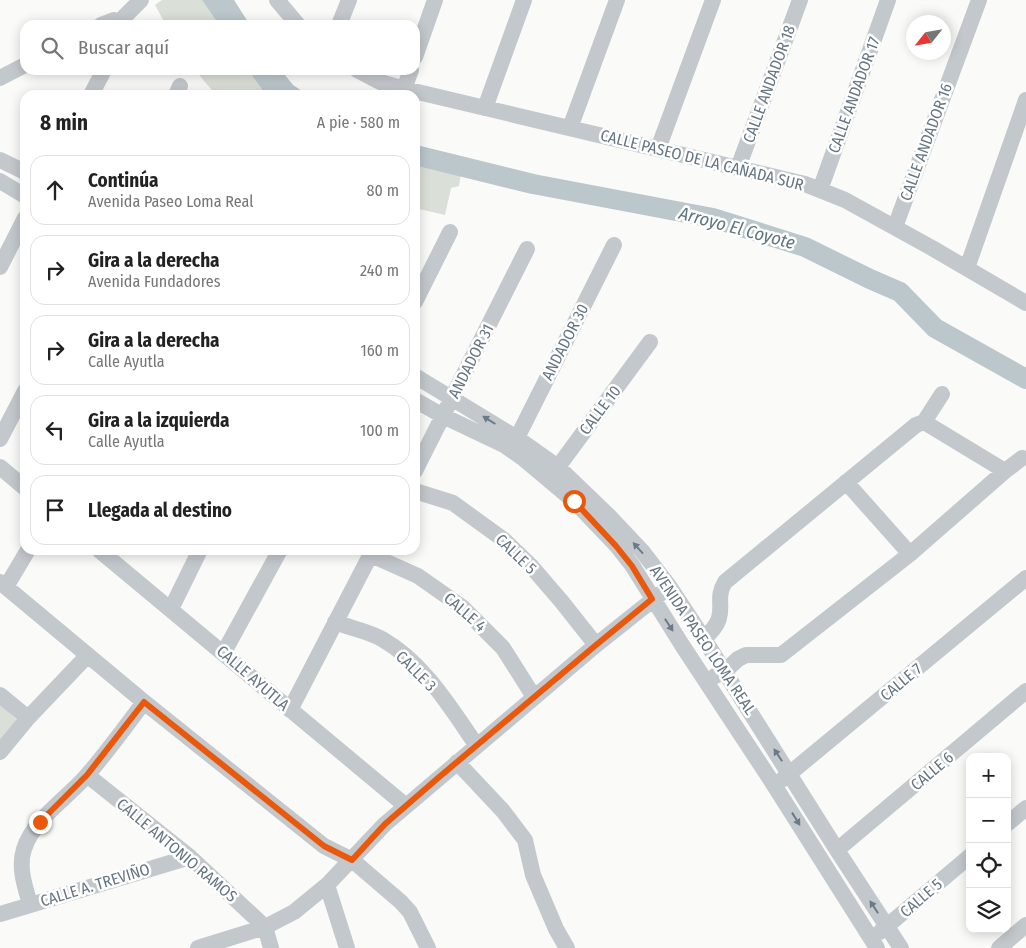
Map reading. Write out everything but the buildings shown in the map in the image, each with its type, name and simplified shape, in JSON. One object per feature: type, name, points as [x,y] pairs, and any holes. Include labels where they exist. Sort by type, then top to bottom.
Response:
[{"type":"street","points":[[118,20],[141,0]]},
{"type":"street","points":[[277,0],[294,20]]},
{"type":"street","points":[[341,20],[349,0]]},
{"type":"street","points":[[420,43],[435,0]]},
{"type":"street","points":[[485,108],[524,0]]},
{"type":"street","points":[[570,128],[617,0]]},
{"type":"street","points":[[658,149],[713,0]]},
{"type":"street","name":"CALLE ANDADOR 18","points":[[738,168],[800,0]]},
{"type":"street","name":"CALLE ANDADOR 17","points":[[820,190],[888,0]]},
{"type":"street","name":"CALLE ANDADOR 16","points":[[895,227],[978,0]]},
{"type":"street","points":[[0,78],[20,68]]},
{"type":"street","points":[[94,90],[101,75]]},
{"type":"street","name":"CALLE PASEO DE LA CAÑADA SUR","points":[[367,75],[380,82],[408,90]]},
{"type":"street","points":[[404,89],[409,75]]},
{"type":"street","name":"CALLE PASEO DE LA CAÑADA SUR","points":[[420,93],[805,184],[845,200],[1026,303]]},
{"type":"street","points":[[967,268],[1026,100]]},
{"type":"street","points":[[0,160],[20,170]]},
{"type":"street","points":[[0,181],[20,193]]},
{"type":"street","points":[[0,267],[20,228]]},
{"type":"street","points":[[420,292],[450,232]]},
{"type":"street","name":"ANDADOR 30","points":[[517,438],[614,245]]},
{"type":"street","name":"ANDADOR 31","points":[[420,461],[527,250]]},
{"type":"street","name":"CALLE 10","points":[[554,473],[650,342]]},
{"type":"street","name":"AVENIDA PASEO LOMA REAL","points":[[420,379],[517,438],[642,551],[669,586],[725,671],[901,948]]},
{"type":"street","points":[[704,639],[719,621],[721,611],[719,599],[721,588],[725,582],[916,425],[924,422],[942,394]]},
{"type":"street","points":[[0,439],[20,400]]},
{"type":"street","name":"AVENIDA PASEO LOMA REAL","points":[[420,403],[504,445],[554,473]]},
{"type":"street","points":[[924,422],[1006,471]]},
{"type":"street","points":[[706,680],[725,671],[746,655],[781,655],[910,554],[1022,458]]},
{"type":"street","points":[[0,468],[20,484]]},
{"type":"street","points":[[846,482],[910,554]]},
{"type":"street","name":"CALLE 5","points":[[420,493],[453,503],[504,540],[531,566],[596,645]]},
{"type":"street","name":"AVENIDA PASEO LOMA REAL","points":[[579,496],[632,566],[874,943]]},
{"type":"street","points":[[24,555],[3,584],[144,702],[324,846],[352,860],[402,902],[410,912],[428,948]]},
{"type":"street","name":"CALLE AYUTLA","points":[[110,555],[290,710],[406,806]]},
{"type":"street","points":[[171,609],[198,555]]},
{"type":"street","points":[[224,652],[277,555]]},
{"type":"street","points":[[290,710],[371,555]]},
{"type":"street","name":"CALLE 4","points":[[376,555],[418,576],[462,607],[503,648],[534,697]]},
{"type":"street","name":"CALLE 7","points":[[774,785],[1026,578]]},
{"type":"street","points":[[198,948],[265,927],[294,912],[327,885],[385,824],[596,645],[669,586]]},
{"type":"street","name":"CALLE 3","points":[[335,622],[382,639],[406,657],[426,677],[477,746]]},
{"type":"street","points":[[0,752],[28,718],[88,655]]},
{"type":"street","name":"CALLE 6","points":[[837,850],[1026,691]]},
{"type":"street","points":[[0,695],[28,718]]},
{"type":"street","points":[[30,904],[22,879],[24,849],[40,822],[87,775],[144,702]]},
{"type":"street","points":[[457,762],[503,811],[525,840],[533,874],[556,929],[567,948]]},
{"type":"street","name":"CALLE ANTONIO RAMOS","points":[[87,775],[190,857],[265,927]]},
{"type":"street","points":[[1011,821],[1026,808]]},
{"type":"street","name":"CALLE A. TREVIÑO","points":[[0,914],[190,857]]},
{"type":"street","name":"CALLE 5","points":[[874,943],[887,927],[966,859]]},
{"type":"street","points":[[327,885],[347,948]]},
{"type":"street","points":[[999,948],[1026,925]]},
{"type":"street","points":[[265,927],[271,948]]},
{"type":"shaded area","points":[[162,0],[202,0],[216,20],[163,20],[155,5]]},
{"type":"shaded area","points":[[202,0],[234,0],[247,20],[216,20]]},
{"type":"shaded area","points":[[199,75],[252,75],[262,90],[212,90]]},
{"type":"shaded area","points":[[252,75],[285,75],[293,85],[300,90],[262,90]]},
{"type":"shaded area","points":[[420,146],[468,158],[464,175],[420,165]]},
{"type":"shaded area","points":[[420,165],[461,174],[459,186],[451,188],[445,215],[420,209]]},
{"type":"shaded area","points":[[0,704],[17,720],[0,744]]},
{"type":"waterway","name":"Arroyo El Coyote","points":[[420,156],[533,184],[713,218],[805,247],[900,292],[935,328],[1026,379]]},
{"type":"route","points":[[40,822],[87,775],[144,702],[324,846],[352,860],[385,824],[652,599],[632,566],[574,501]]}]
